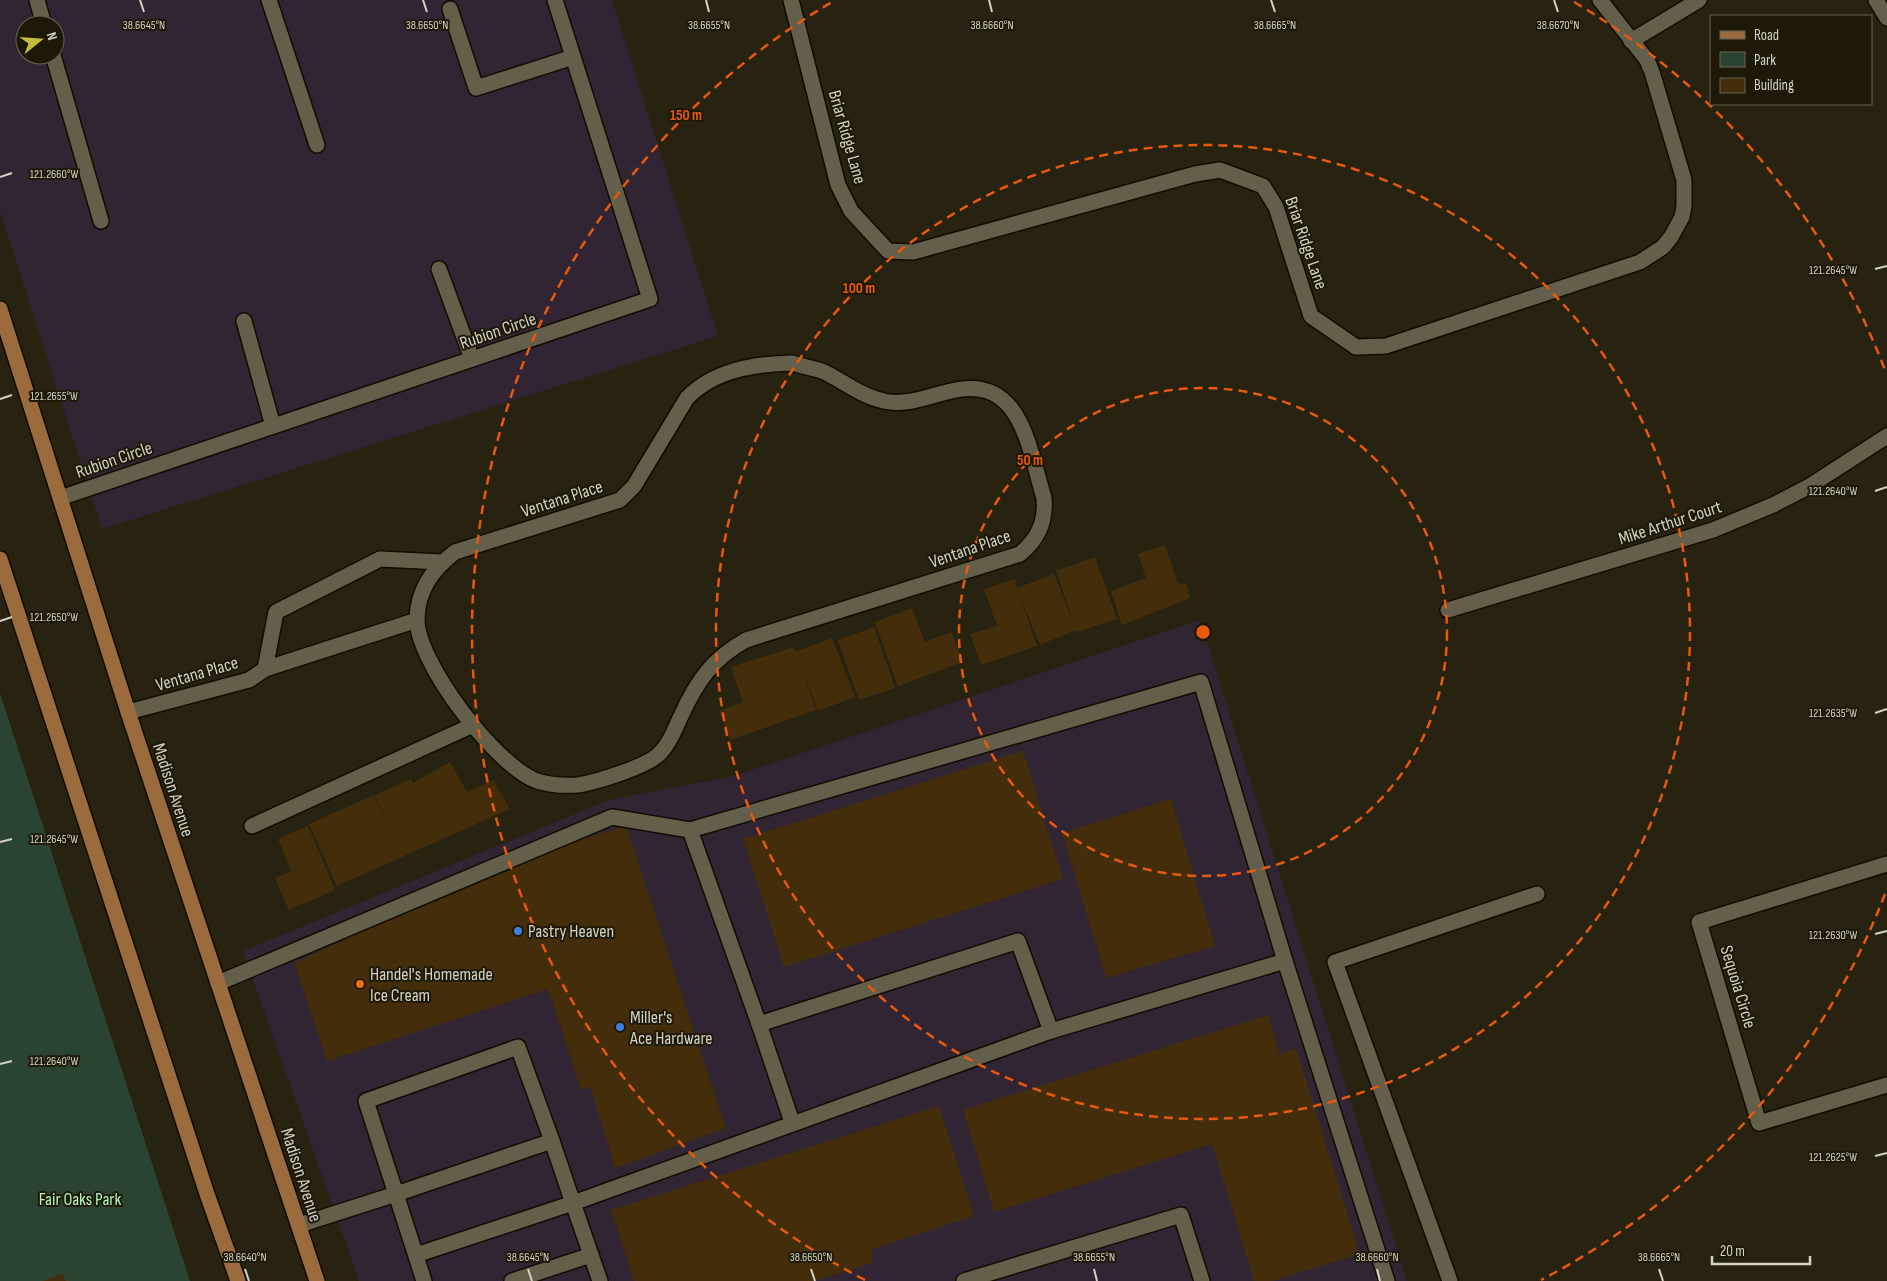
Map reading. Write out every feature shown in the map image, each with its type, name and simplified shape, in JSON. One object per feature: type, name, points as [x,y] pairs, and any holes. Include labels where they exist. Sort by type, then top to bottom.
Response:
[{"type":"main road","name":"Madison Avenue","points":[[0,310],[128,712],[317,1281]]},
{"type":"main road","points":[[0,559],[206,1194],[238,1281]]},
{"type":"street","points":[[36,0],[41,15]]},
{"type":"street","points":[[269,0],[317,145]]},
{"type":"street","name":"Rubion Circle","points":[[60,498],[650,299],[555,0]]},
{"type":"street","name":"Briar Ridge Lane","points":[[791,0],[838,185],[851,211],[888,251],[913,252],[1195,174],[1220,170],[1263,186],[1276,207],[1311,316],[1356,346],[1386,346],[1640,262],[1663,247],[1682,216],[1684,180],[1647,60],[1600,0]]},
{"type":"street","points":[[1631,41],[1699,0]]},
{"type":"street","points":[[1876,0],[1887,18]]},
{"type":"street","points":[[450,9],[476,88],[573,57]]},
{"type":"street","points":[[56,65],[101,221]]},
{"type":"street","points":[[439,269],[472,359]]},
{"type":"street","points":[[244,321],[273,426]]},
{"type":"street","name":"Ventana Place","points":[[766,364],[792,364],[820,371],[882,401],[904,403],[959,388],[974,387],[995,393],[1007,402],[1020,422],[1044,498],[1045,511],[1039,534],[1020,554],[746,640],[730,650],[706,670],[692,692],[669,743],[661,754],[648,764],[580,784],[560,786],[536,780],[524,774],[495,749],[447,692],[422,646],[417,620],[420,599],[427,580],[442,562],[456,552],[620,500],[634,486],[687,398],[697,387],[722,374],[766,364]]},
{"type":"street","name":"Mike Arthur Court","points":[[1448,610],[1713,530],[1773,505],[1808,487],[1887,436]]},
{"type":"street","points":[[265,669],[276,612],[380,559],[442,562]]},
{"type":"street","name":"Ventana Place","points":[[128,712],[250,680],[265,669],[417,620]]},
{"type":"street","points":[[218,983],[612,817],[690,830],[1200,682],[1285,961],[1387,1281]]},
{"type":"street","points":[[252,826],[473,725]]},
{"type":"street","points":[[690,830],[792,1122]]},
{"type":"street","name":"Sequoia Circle","points":[[1887,864],[1699,922],[1759,1123],[1887,1085]]},
{"type":"street","points":[[1450,1281],[1336,962],[1537,894]]},
{"type":"street","points":[[759,1024],[1018,941],[1051,1031]]},
{"type":"street","points":[[416,1255],[574,1203],[792,1122],[1051,1031],[1285,961]]},
{"type":"street","points":[[424,1281],[366,1101],[518,1047],[600,1281]]},
{"type":"street","points":[[299,1225],[552,1141]]},
{"type":"street","points":[[964,1281],[1181,1215],[1202,1281]]},
{"type":"street","points":[[512,1281],[591,1255]]},
{"type":"shaded area","points":[[0,0],[612,0],[718,336],[102,529],[0,211]]},
{"type":"shaded area","points":[[1200,620],[1407,1281],[359,1281],[243,951],[609,800],[734,776]]},
{"type":"green space","name":"Fair Oaks Park","points":[[0,693],[190,1281],[0,1281]]},
{"type":"building","points":[[1165,545],[1178,583],[1186,584],[1190,598],[1122,625],[1111,591],[1146,578],[1138,554]]},
{"type":"building","points":[[1095,557],[1117,619],[1077,632],[1076,630],[1040,645],[1021,599],[1037,646],[981,665],[970,634],[997,626],[984,589],[1015,579],[1017,588],[1054,574],[1075,627],[1056,571]]},
{"type":"building","points":[[912,608],[925,642],[951,632],[963,662],[898,686],[875,622]]},
{"type":"building","points":[[874,627],[895,688],[859,700],[838,640]]},
{"type":"building","points":[[832,638],[855,697],[818,711],[802,668],[816,710],[730,740],[719,711],[743,702],[731,667],[794,647],[796,652]]},
{"type":"building","points":[[1023,751],[1063,879],[784,967],[743,839]]},
{"type":"building","points":[[450,762],[467,792],[493,780],[510,809],[337,886],[309,824],[374,795],[391,833],[375,795],[411,779],[413,783]]},
{"type":"building","points":[[1171,799],[1215,946],[1106,978],[1062,833]]},
{"type":"building","points":[[308,826],[335,890],[289,910],[275,878],[291,871],[278,839]]},
{"type":"building","points":[[626,826],[726,1128],[615,1168],[590,1087],[581,1090],[548,989],[327,1061],[294,963],[455,889],[557,847]]},
{"type":"building","points":[[1268,1015],[1280,1054],[1296,1048],[1360,1254],[1272,1281],[1254,1281],[1212,1144],[994,1212],[963,1110]]},
{"type":"building","points":[[939,1106],[974,1216],[872,1249],[872,1263],[815,1281],[634,1281],[611,1210]]},
{"type":"building","points":[[63,1274],[66,1281],[43,1281]]},
{"type":"place","name":"Pastry Heaven","points":[[518,931]]},
{"type":"place","name":"Handel's Homemade Ice Cream","points":[[360,984]]},
{"type":"place","name":"Miller's Ace Hardware","points":[[620,1027]]}]
